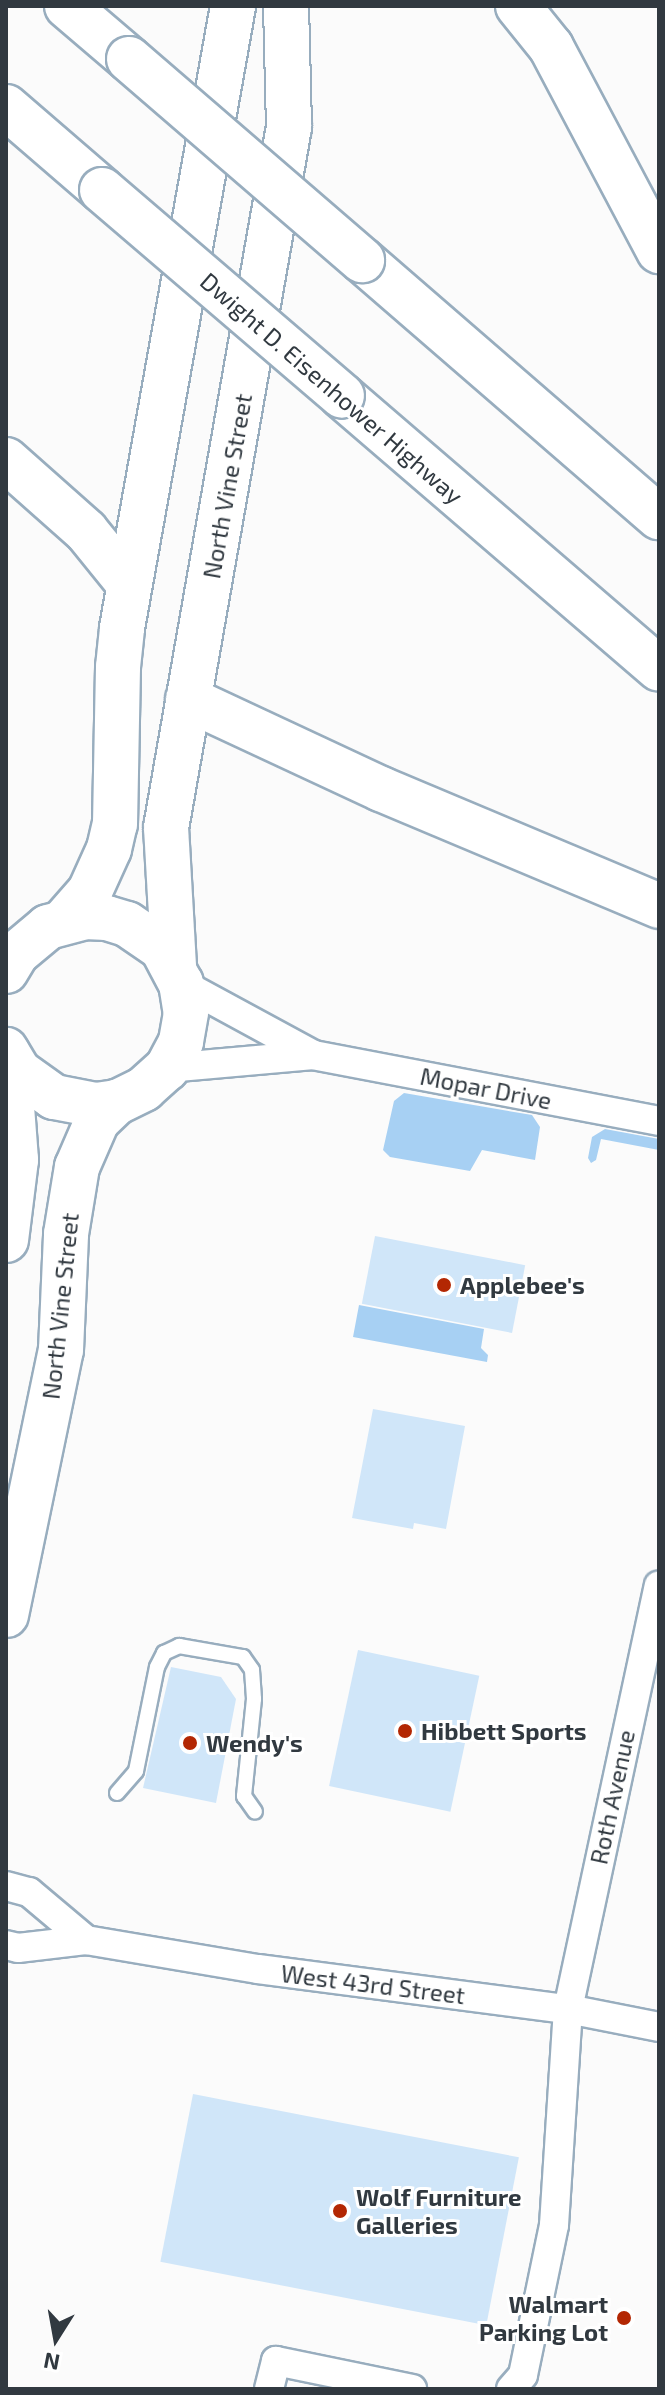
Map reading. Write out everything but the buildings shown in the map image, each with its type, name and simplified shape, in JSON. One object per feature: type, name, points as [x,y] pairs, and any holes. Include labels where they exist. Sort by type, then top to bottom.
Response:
[{"type":"highway","points":[[67,6],[659,517]]},
{"type":"highway","points":[[6,971],[34,934],[90,891],[109,849],[115,824],[118,667],[129,584],[233,6]]},
{"type":"highway","name":"North Vine Street","points":[[167,1068],[181,1042],[186,1013],[178,974],[166,828],[289,127],[286,6]]},
{"type":"highway","points":[[518,6],[551,47],[659,251]]},
{"type":"highway","name":"Dwight D. Eisenhower Highway","points":[[6,107],[659,669]]},
{"type":"highway","points":[[6,460],[86,531],[129,584]]},
{"type":"highway","points":[[188,699],[381,789],[659,906]]},
{"type":"highway","points":[[34,934],[96,918],[127,924],[154,941],[178,974]]},
{"type":"highway","points":[[7,1052],[27,1079],[54,1097],[74,1103],[117,1102],[144,1089],[167,1068]]},
{"type":"highway","points":[[6,1240],[16,1160],[7,1052]]},
{"type":"highway","name":"North Vine Street","points":[[6,1615],[61,1350],[66,1234],[77,1167],[97,1121],[117,1102]]},
{"type":"street","name":"Mopar Drive","points":[[178,974],[313,1055]]},
{"type":"street","name":"Mopar Drive","points":[[167,1068],[313,1055],[659,1121]]},
{"type":"street","name":"Roth Avenue","points":[[511,2389],[523,2375],[554,2225],[568,2009],[659,1586]]},
{"type":"street","points":[[6,1886],[29,1892],[86,1940]]},
{"type":"street","name":"West 43rd Street","points":[[86,1940],[258,1969],[568,2009],[659,2027]]},
{"type":"street","points":[[6,1945],[18,1948],[86,1940]]},
{"type":"street","points":[[269,2389],[276,2361],[412,2389]]},
{"type":"lane","points":[[117,1793],[136,1771],[157,1667],[164,1653],[179,1646],[243,1657],[252,1670],[254,1699],[244,1796],[255,1812]]},
{"type":"shaded area","points":[[404,1093],[532,1115],[540,1127],[535,1160],[482,1150],[470,1171],[390,1157],[383,1150],[394,1101]]},
{"type":"shaded area","points":[[605,1129],[659,1139],[659,1150],[601,1139],[596,1160],[591,1163],[588,1158],[592,1137]]},
{"type":"shaded area","points":[[359,1305],[484,1329],[481,1348],[488,1355],[487,1362],[353,1337]]},
{"type":"place","name":"Applebee's","points":[[444,1285]]},
{"type":"place","name":"Hibbett Sports","points":[[405,1731]]},
{"type":"place","name":"Wendy's","points":[[190,1743]]},
{"type":"place","name":"Wolf Furniture Galleries","points":[[340,2211]]},
{"type":"place","name":"Walmart Parking Lot","points":[[624,2318]]}]
